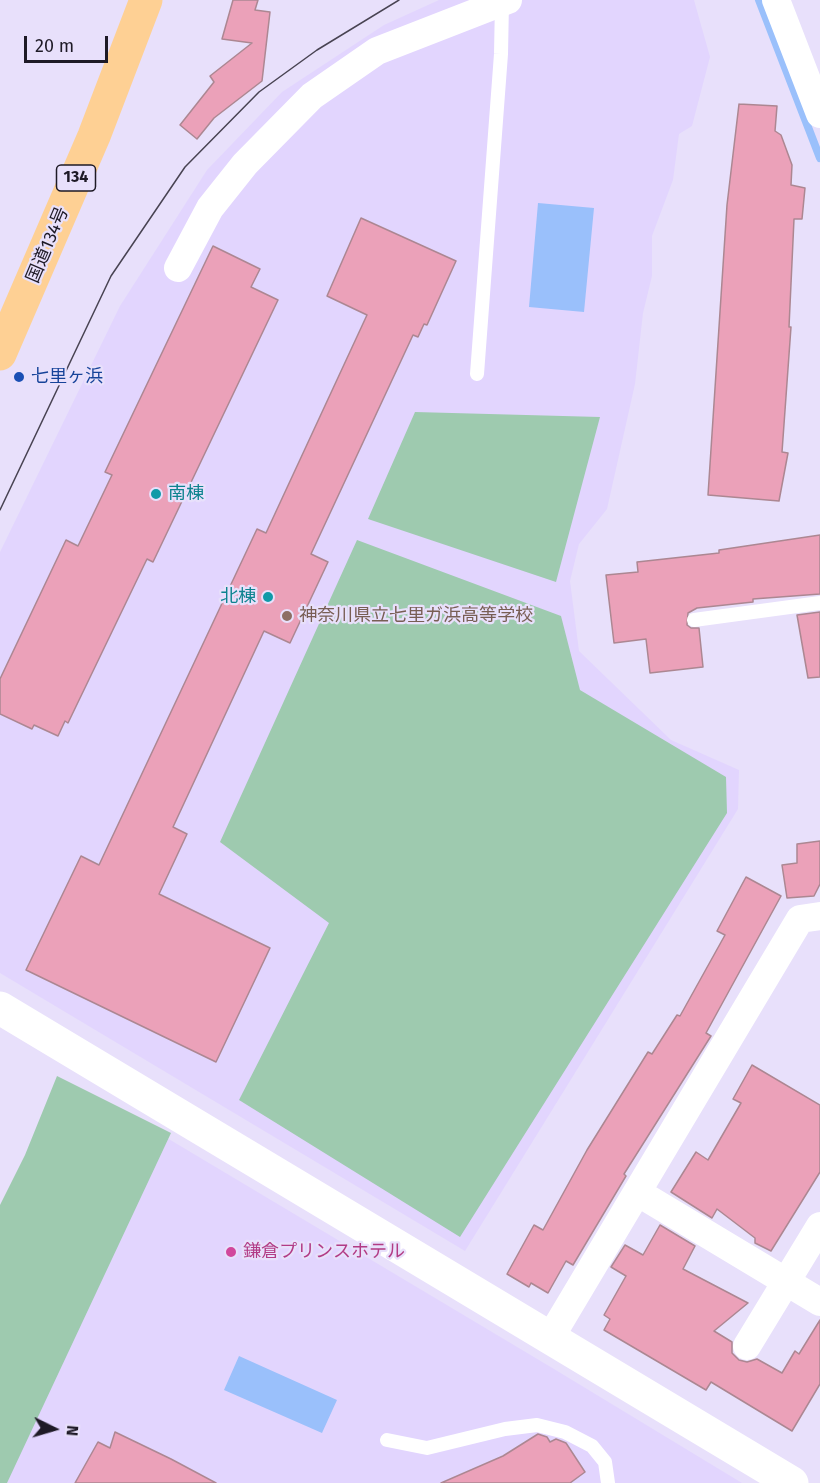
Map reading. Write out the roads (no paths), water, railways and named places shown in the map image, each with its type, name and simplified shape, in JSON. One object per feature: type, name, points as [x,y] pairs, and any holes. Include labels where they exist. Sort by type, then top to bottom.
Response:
[{"type":"highway","name":"国道134号","points":[[0,354],[94,136],[146,0]]},
{"type":"street","points":[[776,0],[820,114]]},
{"type":"street","points":[[178,268],[210,208],[245,164],[312,96],[377,51],[505,1]]},
{"type":"street","points":[[550,1338],[800,919],[820,916]]},
{"type":"street","points":[[0,1008],[792,1483]]},
{"type":"street","points":[[637,1192],[820,1302]]},
{"type":"street","points":[[747,1346],[820,1226]]},
{"type":"lane","points":[[477,374],[505,1]]},
{"type":"lane","points":[[694,620],[820,603]]},
{"type":"lane","points":[[387,1440],[427,1448],[505,1429],[537,1425],[565,1432],[592,1446],[605,1462],[608,1483]]},
{"type":"water","points":[[538,203],[594,208],[584,312],[529,307]]},
{"type":"water","points":[[239,1356],[337,1400],[322,1433],[224,1390]]},
{"type":"waterway","points":[[759,0],[820,158]]},
{"type":"tram line","points":[[0,510],[111,276],[185,167],[259,92],[317,50],[399,0]]},
{"type":"place","name":"七里ヶ浜","points":[[19,377]]},
{"type":"place","name":"南棟","points":[[156,494]]},
{"type":"place","name":"北棟","points":[[268,597]]},
{"type":"place","name":"神奈川県立七里ガ浜高等学校","points":[[287,616]]},
{"type":"place","name":"鎌倉プリンスホテル","points":[[231,1252]]}]
